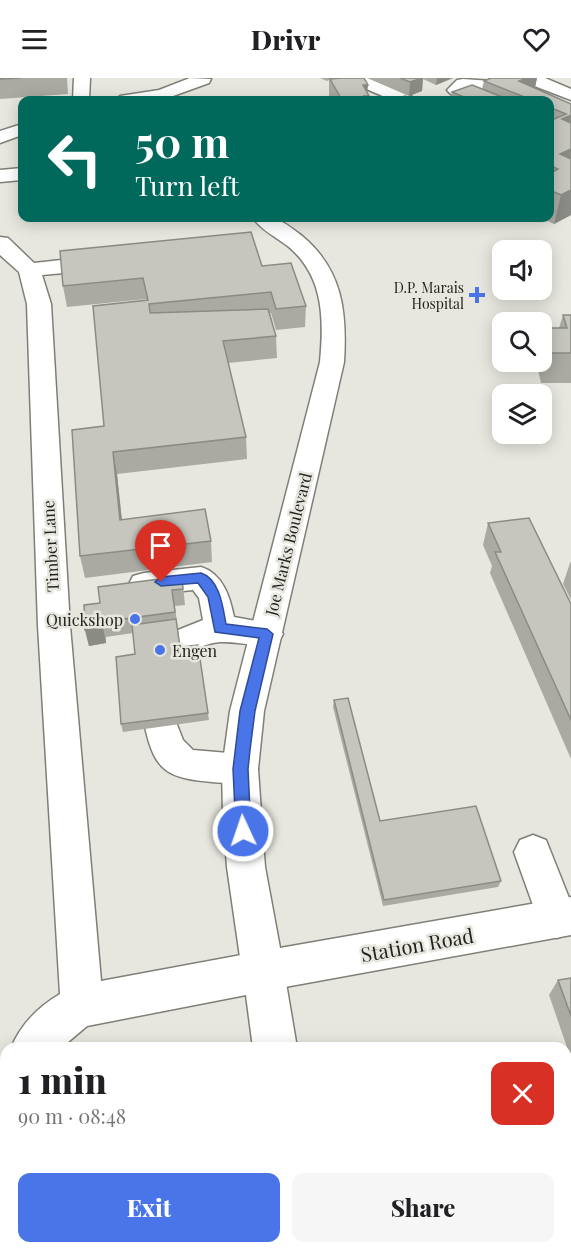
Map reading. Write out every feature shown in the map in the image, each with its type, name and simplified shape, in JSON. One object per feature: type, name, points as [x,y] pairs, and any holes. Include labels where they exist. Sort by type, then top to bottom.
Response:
[{"type":"main road","points":[[81,96],[82,78]]},
{"type":"main road","points":[[356,78],[396,96]]},
{"type":"main road","points":[[155,96],[202,79]]},
{"type":"main road","points":[[514,83],[571,95]]},
{"type":"main road","points":[[0,137],[18,130]]},
{"type":"main road","name":"Joe Marks Boulevard","points":[[269,222],[310,254],[321,270],[335,306],[336,330],[332,362],[248,711],[240,769],[246,867],[274,1042]]},
{"type":"main road","points":[[0,243],[29,270],[124,260]]},
{"type":"main road","name":"Timber Lane","points":[[29,270],[39,304],[54,626],[82,1006]]},
{"type":"main road","points":[[144,584],[201,578],[214,596],[220,628]]},
{"type":"main road","points":[[179,643],[191,636],[220,628],[267,634]]},
{"type":"main road","points":[[162,727],[167,748],[184,764],[240,769]]},
{"type":"main road","points":[[533,852],[564,918]]},
{"type":"main road","name":"Station Road","points":[[38,1042],[53,1024],[67,1013],[82,1006],[263,971],[564,918]]},
{"type":"building","points":[[364,78],[368,85],[363,85],[369,96],[340,96],[330,79]]},
{"type":"building","points":[[400,78],[422,78],[410,82]]},
{"type":"building","points":[[491,78],[527,78],[519,81],[553,96],[522,96],[484,81]]},
{"type":"building","points":[[472,85],[500,96],[462,96],[452,92]]},
{"type":"building","points":[[554,96],[571,104],[571,115],[562,119],[571,123],[571,149],[560,154],[571,159],[571,190],[561,195],[554,192],[554,171],[558,169],[554,167],[554,119],[566,114],[554,109]]},
{"type":"building","points":[[251,232],[262,266],[291,263],[306,306],[276,309],[271,292],[149,304],[150,313],[268,309],[276,336],[223,341],[246,437],[113,452],[120,520],[205,509],[211,541],[80,556],[72,430],[104,426],[93,306],[148,300],[143,278],[63,286],[60,251]]},
{"type":"building","points":[[563,315],[571,315],[571,353],[552,353],[552,328],[567,328]]},
{"type":"building","points":[[529,518],[571,604],[571,720],[495,552],[501,552],[488,523]]},
{"type":"building","points":[[182,576],[183,589],[172,590],[175,612],[102,622],[102,628],[85,630],[84,605],[100,603],[98,587]]},
{"type":"building","points":[[176,619],[180,647],[198,645],[208,713],[121,724],[116,657],[135,654],[132,625]]},
{"type":"building","points":[[348,698],[380,821],[476,806],[501,881],[384,900],[334,700]]},
{"type":"building","points":[[571,978],[571,1016],[558,980]]},
{"type":"place","name":"D.P. Marais Hospital","points":[[477,295]]},
{"type":"place","name":"Quickshop","points":[[135,619]]},
{"type":"place","name":"Engen","points":[[160,650]]},
{"type":"route","points":[[161,582],[201,578],[206,581],[214,596],[220,628],[267,634],[248,711],[240,769],[243,831]]}]
